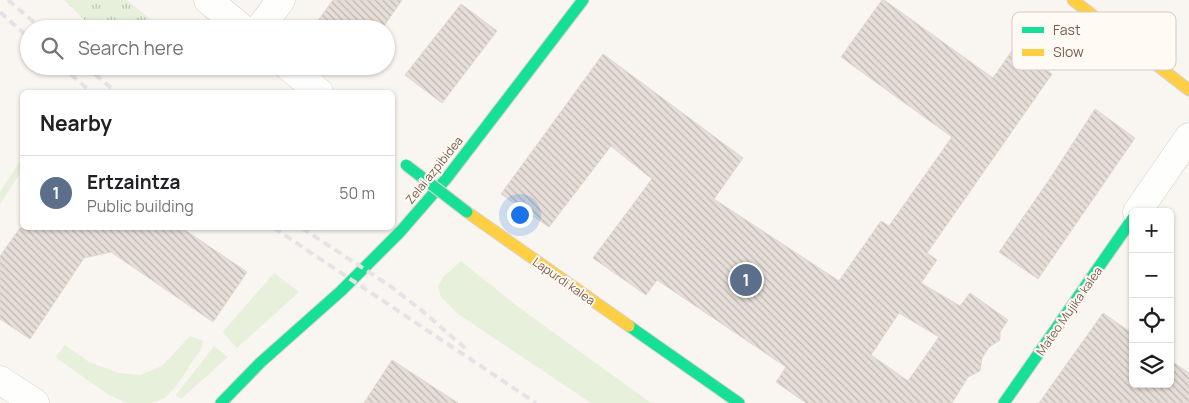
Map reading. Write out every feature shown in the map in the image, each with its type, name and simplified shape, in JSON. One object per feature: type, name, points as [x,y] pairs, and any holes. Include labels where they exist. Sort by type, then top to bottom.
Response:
[{"type":"street","points":[[208,0],[232,20]]},
{"type":"street","points":[[266,20],[281,0]]},
{"type":"street","name":"Zelai azpibidea","points":[[221,403],[261,362],[341,291],[400,232],[446,179],[583,0]]},
{"type":"street","points":[[1073,0],[1088,12]]},
{"type":"street","points":[[1163,70],[1189,90]]},
{"type":"street","points":[[299,75],[317,90]]},
{"type":"street","points":[[1140,208],[1189,137]]},
{"type":"street","name":"Lapurdi kalea","points":[[403,162],[467,212],[739,403]]},
{"type":"street","name":"Mateo Mujika kalea","points":[[1004,403],[1129,224]]},
{"type":"street","points":[[0,380],[35,403]]},
{"type":"green space","points":[[64,0],[127,0],[151,20],[85,20]]},
{"type":"green space","points":[[20,161],[20,173],[0,204],[0,192]]},
{"type":"green space","points":[[461,261],[517,306],[651,403],[591,403],[458,314],[441,297],[438,287],[443,277]]},
{"type":"green space","points":[[274,273],[299,292],[237,348],[223,332]]},
{"type":"green space","points":[[190,336],[203,341],[201,349],[177,385],[165,398],[152,403],[127,403],[109,395],[55,357],[65,345],[89,362],[119,373],[140,375],[162,366]]},
{"type":"green space","points":[[214,346],[228,357],[181,399],[176,395]]},
{"type":"building","points":[[333,0],[402,0],[388,20],[319,20]]},
{"type":"building","points":[[882,0],[993,78],[1012,51],[1012,70],[1046,70],[1052,74],[927,253],[937,260],[921,283],[960,306],[970,293],[1008,320],[1000,332],[1000,340],[989,347],[982,358],[980,371],[968,377],[952,403],[806,403],[776,382],[786,367],[657,280],[646,295],[593,258],[652,179],[611,146],[549,227],[501,194],[603,54],[743,158],[714,199],[839,281],[881,221],[889,226],[952,137],[841,57]],"holes":[[[899,313],[939,337],[908,381],[871,355]]]},
{"type":"building","points":[[461,4],[497,31],[442,103],[405,75]]},
{"type":"building","points":[[1095,109],[1135,138],[1038,279],[999,252]]},
{"type":"building","points":[[20,228],[20,230],[185,230],[247,272],[213,322],[111,252],[84,258],[30,339],[0,319],[0,256]]},
{"type":"building","points":[[1103,313],[1129,331],[1129,388],[1174,388],[1174,363],[1189,373],[1189,403],[1039,403]]},
{"type":"building","points":[[392,360],[458,403],[364,403]]},
{"type":"railway","points":[[8,0],[31,20]]},
{"type":"railway","points":[[0,12],[20,30]]},
{"type":"railway","points":[[71,75],[89,90]]},
{"type":"railway","points":[[96,75],[114,90]]},
{"type":"railway","points":[[277,230],[536,403]]},
{"type":"railway","points":[[305,230],[390,286],[465,348]]},
{"type":"traffic: fast","points":[[221,403],[261,362],[341,291],[400,232],[446,179],[583,0]]},
{"type":"traffic: fast","points":[[406,165],[467,212]]},
{"type":"traffic: fast","points":[[1004,403],[1129,224]]},
{"type":"traffic: fast","points":[[629,326],[739,403]]},
{"type":"traffic: slow","points":[[1073,0],[1088,12]]},
{"type":"traffic: slow","points":[[1163,70],[1189,90]]},
{"type":"traffic: slow","points":[[467,212],[629,326]]},
{"type":"place","name":"Ertzaintza","points":[[746,280]]}]
